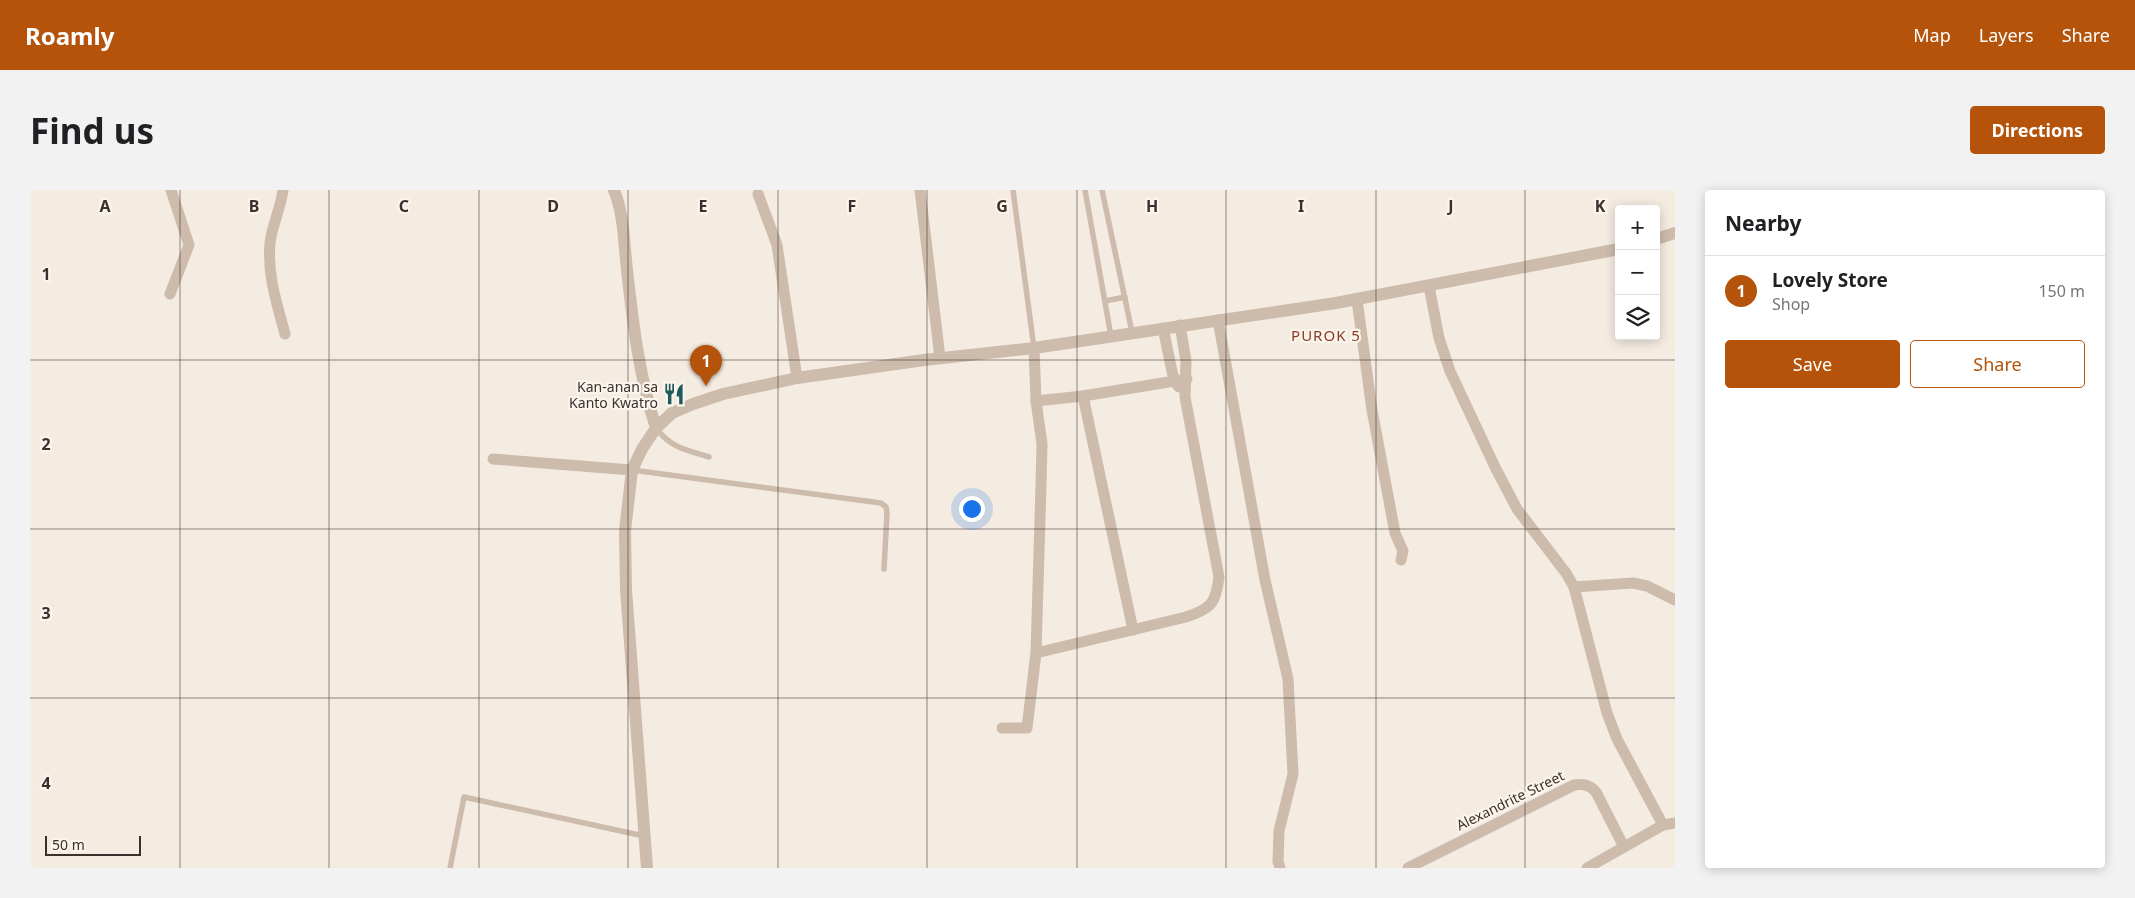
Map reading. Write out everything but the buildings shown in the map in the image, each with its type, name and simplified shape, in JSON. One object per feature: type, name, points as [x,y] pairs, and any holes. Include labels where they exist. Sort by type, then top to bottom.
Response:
[{"type":"street","points":[[170,294],[189,245],[171,190]]},
{"type":"street","points":[[283,190],[270,243],[270,262],[271,283],[285,334]]},
{"type":"street","points":[[614,190],[621,217],[642,382],[656,428]]},
{"type":"street","points":[[920,190],[940,358]]},
{"type":"street","points":[[758,194],[777,245],[797,378]]},
{"type":"street","points":[[1660,238],[1675,233]]},
{"type":"street","points":[[647,868],[626,590],[625,531],[632,470],[642,449],[656,428],[672,413],[723,394],[797,378],[940,358],[1034,348],[1357,300],[1615,250]]},
{"type":"street","points":[[1429,286],[1439,338],[1450,370],[1494,467],[1517,509],[1566,572],[1574,587],[1606,713],[1617,739],[1663,826]]},
{"type":"street","points":[[1357,300],[1372,410],[1395,532],[1403,551],[1401,560]]},
{"type":"street","points":[[1218,320],[1265,580],[1288,679],[1293,774],[1278,832],[1278,861],[1280,868]]},
{"type":"street","points":[[1036,653],[1203,612],[1213,602],[1218,590],[1219,578],[1185,396],[1187,379],[1180,325]]},
{"type":"street","points":[[1163,328],[1174,381],[1185,396]]},
{"type":"street","points":[[1002,728],[1027,728],[1036,653],[1042,444],[1036,401],[1034,348]]},
{"type":"street","points":[[1036,401],[1083,396],[1187,379]]},
{"type":"street","points":[[1083,396],[1133,630]]},
{"type":"street","points":[[493,459],[632,470]]},
{"type":"street","points":[[1574,587],[1633,583],[1648,586],[1675,600]]},
{"type":"street","name":"Alexandrite Street","points":[[1408,868],[1574,785],[1581,784],[1591,787],[1596,792],[1624,847]]},
{"type":"street","points":[[1587,868],[1663,826],[1675,823]]},
{"type":"lane","points":[[1013,190],[1034,348]]},
{"type":"lane","points":[[1085,190],[1111,336]]},
{"type":"lane","points":[[1102,190],[1132,332]]},
{"type":"lane","points":[[1105,301],[1125,297]]},
{"type":"lane","points":[[656,428],[665,440],[672,445],[709,457]]},
{"type":"lane","points":[[632,470],[881,503],[886,507],[887,513],[884,569]]},
{"type":"lane","points":[[450,868],[464,796],[644,836]]},
{"type":"place","name":"Lovely Store","points":[[706,386]]},
{"type":"place","name":"Kan-anan sa Kanto Kwatro","points":[[674,394]]},
{"type":"district","name":"PUROK 5","points":[[1326,335]]}]
